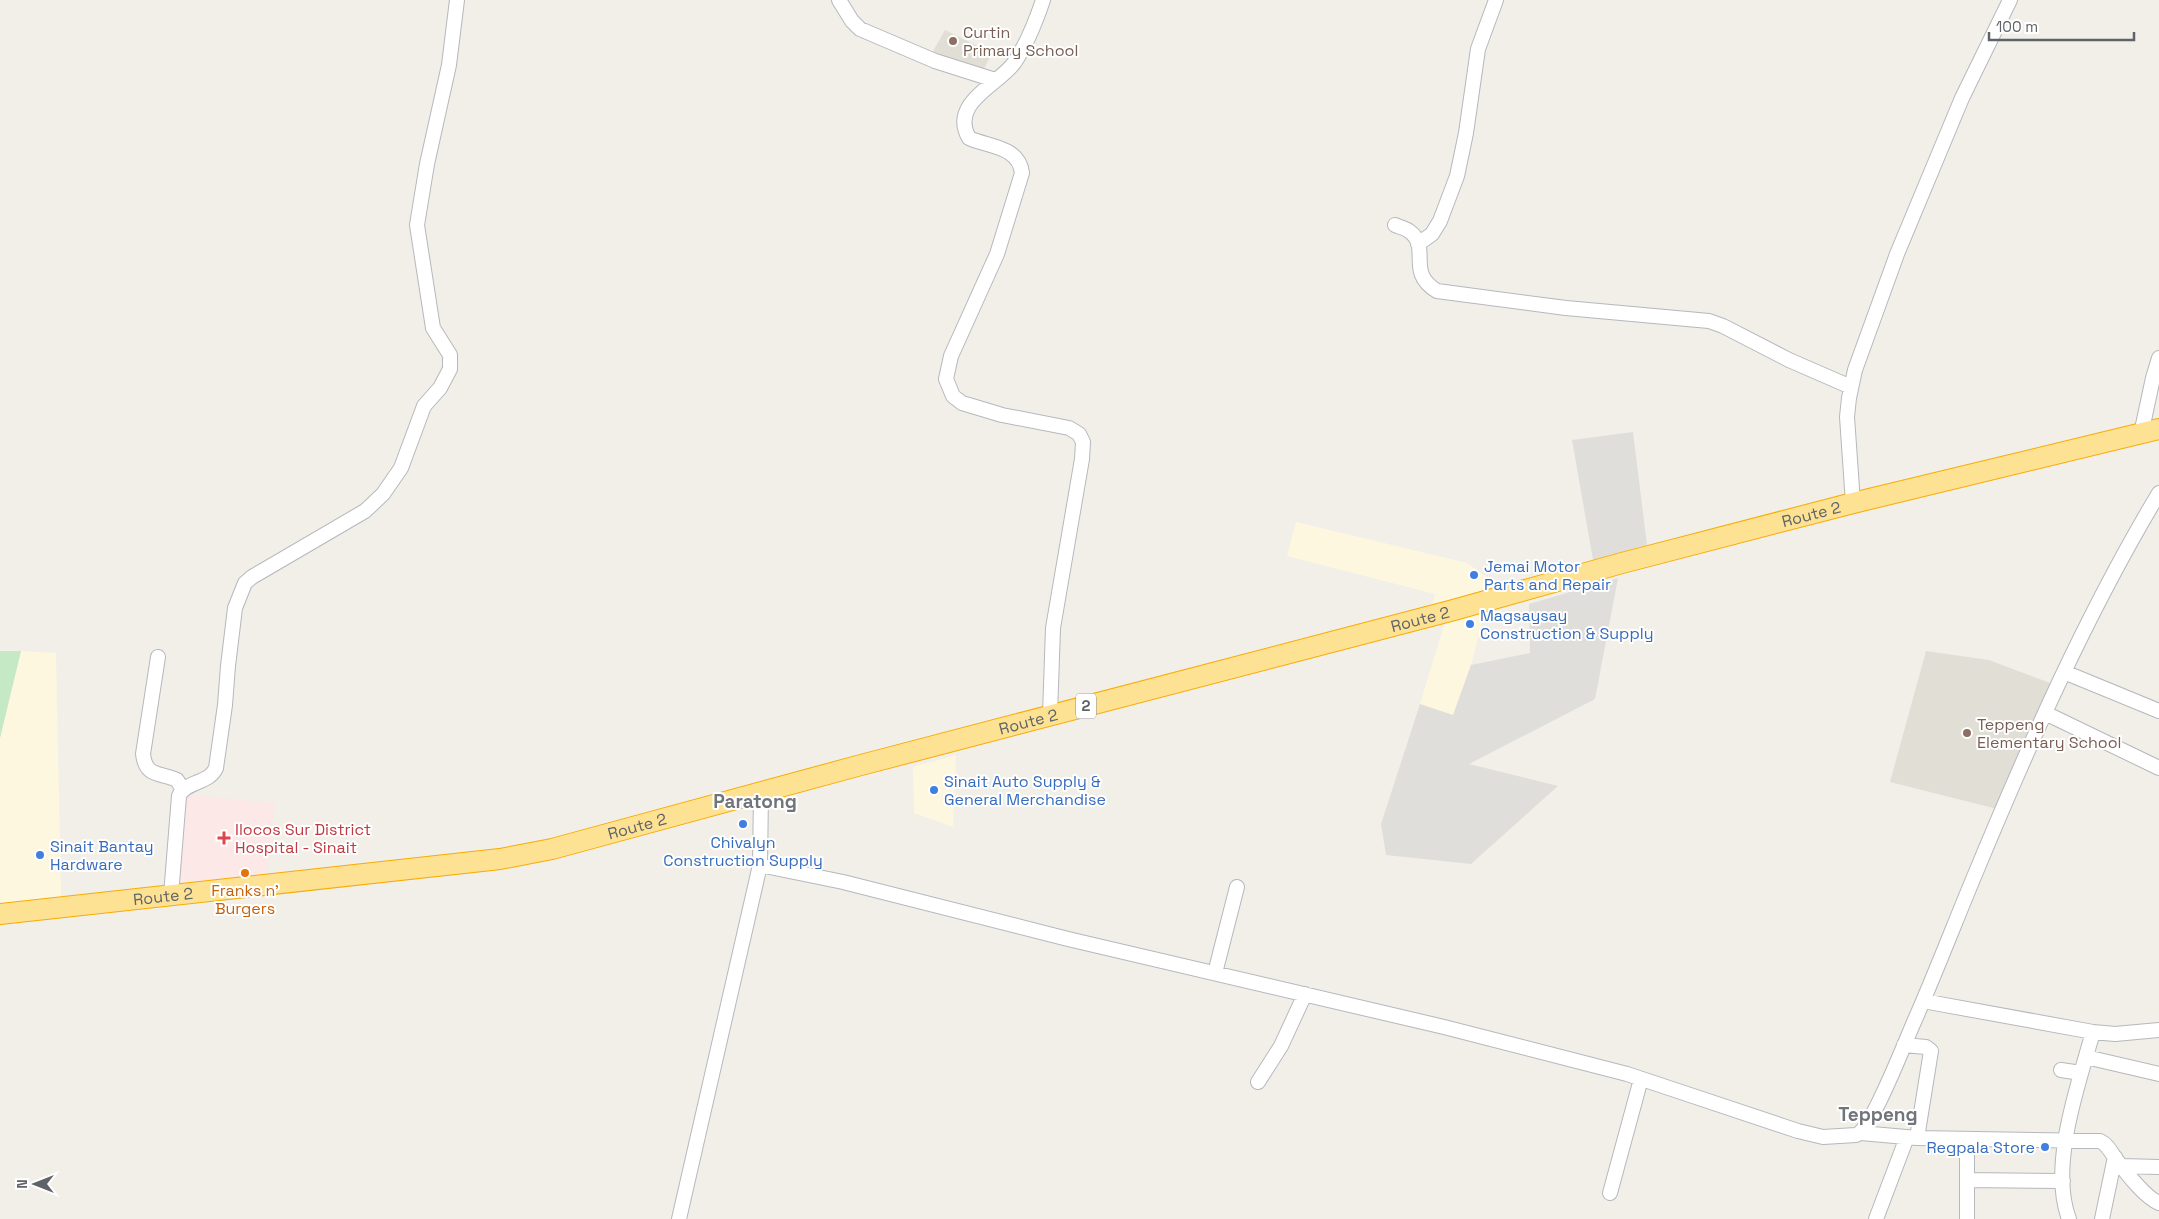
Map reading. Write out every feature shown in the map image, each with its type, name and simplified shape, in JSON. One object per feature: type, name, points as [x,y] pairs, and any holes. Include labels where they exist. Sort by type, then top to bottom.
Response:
[{"type":"highway","name":"Route 2","points":[[0,914],[500,859],[552,849],[1050,715],[1853,503],[2150,432]]},
{"type":"street","points":[[172,895],[179,796],[183,790],[210,777],[216,768],[225,705],[235,608],[245,583],[252,576],[365,511],[382,494],[401,468],[424,406],[440,388],[450,369],[450,355],[433,328],[417,225],[427,164],[449,65],[457,0]]},
{"type":"street","points":[[839,0],[852,21],[860,29],[935,62],[995,80]]},
{"type":"street","points":[[1043,0],[1035,23],[1015,61],[1006,74],[995,80],[974,100],[965,115],[965,131],[968,138],[1014,155],[1020,162],[1022,178],[998,254],[951,356],[946,379],[953,396],[962,403],[1002,415],[1069,428],[1079,434],[1083,442],[1082,459],[1053,628],[1050,715]]},
{"type":"street","points":[[1418,244],[1432,234],[1440,221],[1456,176],[1466,133],[1478,49],[1496,0]]},
{"type":"street","points":[[1853,503],[1847,418],[1856,370],[1897,254],[1971,77],[1990,44],[2010,0]]},
{"type":"street","points":[[1395,225],[1409,231],[1418,244],[1422,278],[1437,291],[1566,308],[1709,321],[1723,326],[1789,360],[1852,387]]},
{"type":"street","points":[[2150,432],[2152,378],[2159,358]]},
{"type":"street","points":[[1861,1133],[1880,1099],[1924,1001],[1995,826],[2064,672],[2137,530],[2159,494]]},
{"type":"street","points":[[158,656],[143,754],[144,762],[147,768],[154,773],[177,780],[183,790]]},
{"type":"street","points":[[2064,672],[2159,711]]},
{"type":"street","points":[[2045,713],[2159,768]]},
{"type":"street","points":[[679,1219],[760,865],[761,793]]},
{"type":"street","points":[[760,865],[843,882],[1444,1027],[1641,1079],[1798,1131],[1824,1137],[1849,1136],[1861,1133],[1912,1138],[2100,1141],[2106,1145],[2118,1162],[2148,1195],[2159,1203]]},
{"type":"street","points":[[1215,973],[1238,886]]},
{"type":"street","points":[[1258,1082],[1282,1046],[1305,994]]},
{"type":"street","points":[[1924,1001],[2093,1032],[2115,1034],[2159,1030]]},
{"type":"street","points":[[2069,1219],[2064,1201],[2065,1140],[2093,1032]]},
{"type":"street","points":[[1876,1219],[1912,1138],[1931,1051],[1926,1047],[1904,1045]]},
{"type":"street","points":[[2086,1057],[2159,1074]]},
{"type":"street","points":[[2061,1070],[2081,1073]]},
{"type":"street","points":[[1610,1193],[1641,1079]]},
{"type":"street","points":[[1967,1139],[1967,1219]]},
{"type":"street","points":[[2118,1162],[2159,1168]]},
{"type":"street","points":[[2102,1219],[2118,1162]]},
{"type":"street","points":[[1967,1180],[2064,1181]]},
{"type":"shaded area","name":"Curtin Primary School","points":[[945,30],[992,53],[982,73],[932,53]]},
{"type":"shaded area","points":[[1633,432],[1647,545],[1593,560],[1572,440]]},
{"type":"shaded area","points":[[1296,522],[1467,563],[1499,586],[1432,605],[1435,594],[1287,556]]},
{"type":"shaded area","points":[[1618,578],[1595,699],[1469,764],[1558,786],[1471,864],[1386,855],[1381,824],[1420,704],[1453,715],[1471,665],[1530,653],[1529,604]]},
{"type":"shaded area","points":[[1485,611],[1471,665],[1453,715],[1420,704],[1445,622]]},
{"type":"shaded area","points":[[21,651],[56,653],[61,897],[0,904],[0,738]]},
{"type":"shaded area","name":"Teppeng Elementary School","points":[[1926,651],[1989,660],[2053,684],[1997,809],[1890,782]]},
{"type":"shaded area","name":"Sinait Auto Supply & General Merchandise","points":[[956,755],[953,827],[914,813],[913,767]]},
{"type":"shaded area","name":"Ilocos Sur District Hospital - Sinait","points":[[182,794],[275,803],[267,873],[174,886]]},
{"type":"green space","points":[[0,651],[21,651],[0,738]]},
{"type":"place","name":"Curtin Primary School","points":[[953,41]]},
{"type":"place","name":"Jemai Motor Parts and Repair","points":[[1474,575]]},
{"type":"place","name":"Magsaysay Construction & Supply","points":[[1470,624]]},
{"type":"place","name":"Teppeng Elementary School","points":[[1967,733]]},
{"type":"place","name":"Sinait Auto Supply & General Merchandise","points":[[934,790]]},
{"type":"place","name":"Chivalyn Construction Supply","points":[[743,824]]},
{"type":"place","name":"Ilocos Sur District Hospital - Sinait","points":[[224,838]]},
{"type":"place","name":"Sinait Bantay Hardware","points":[[40,855]]},
{"type":"place","name":"Franks n’ Burgers","points":[[245,873]]},
{"type":"place","name":"Regpala Store","points":[[2045,1147]]},
{"type":"district","name":"Paratong","points":[[755,801]]},
{"type":"district","name":"Teppeng","points":[[1878,1114]]}]
